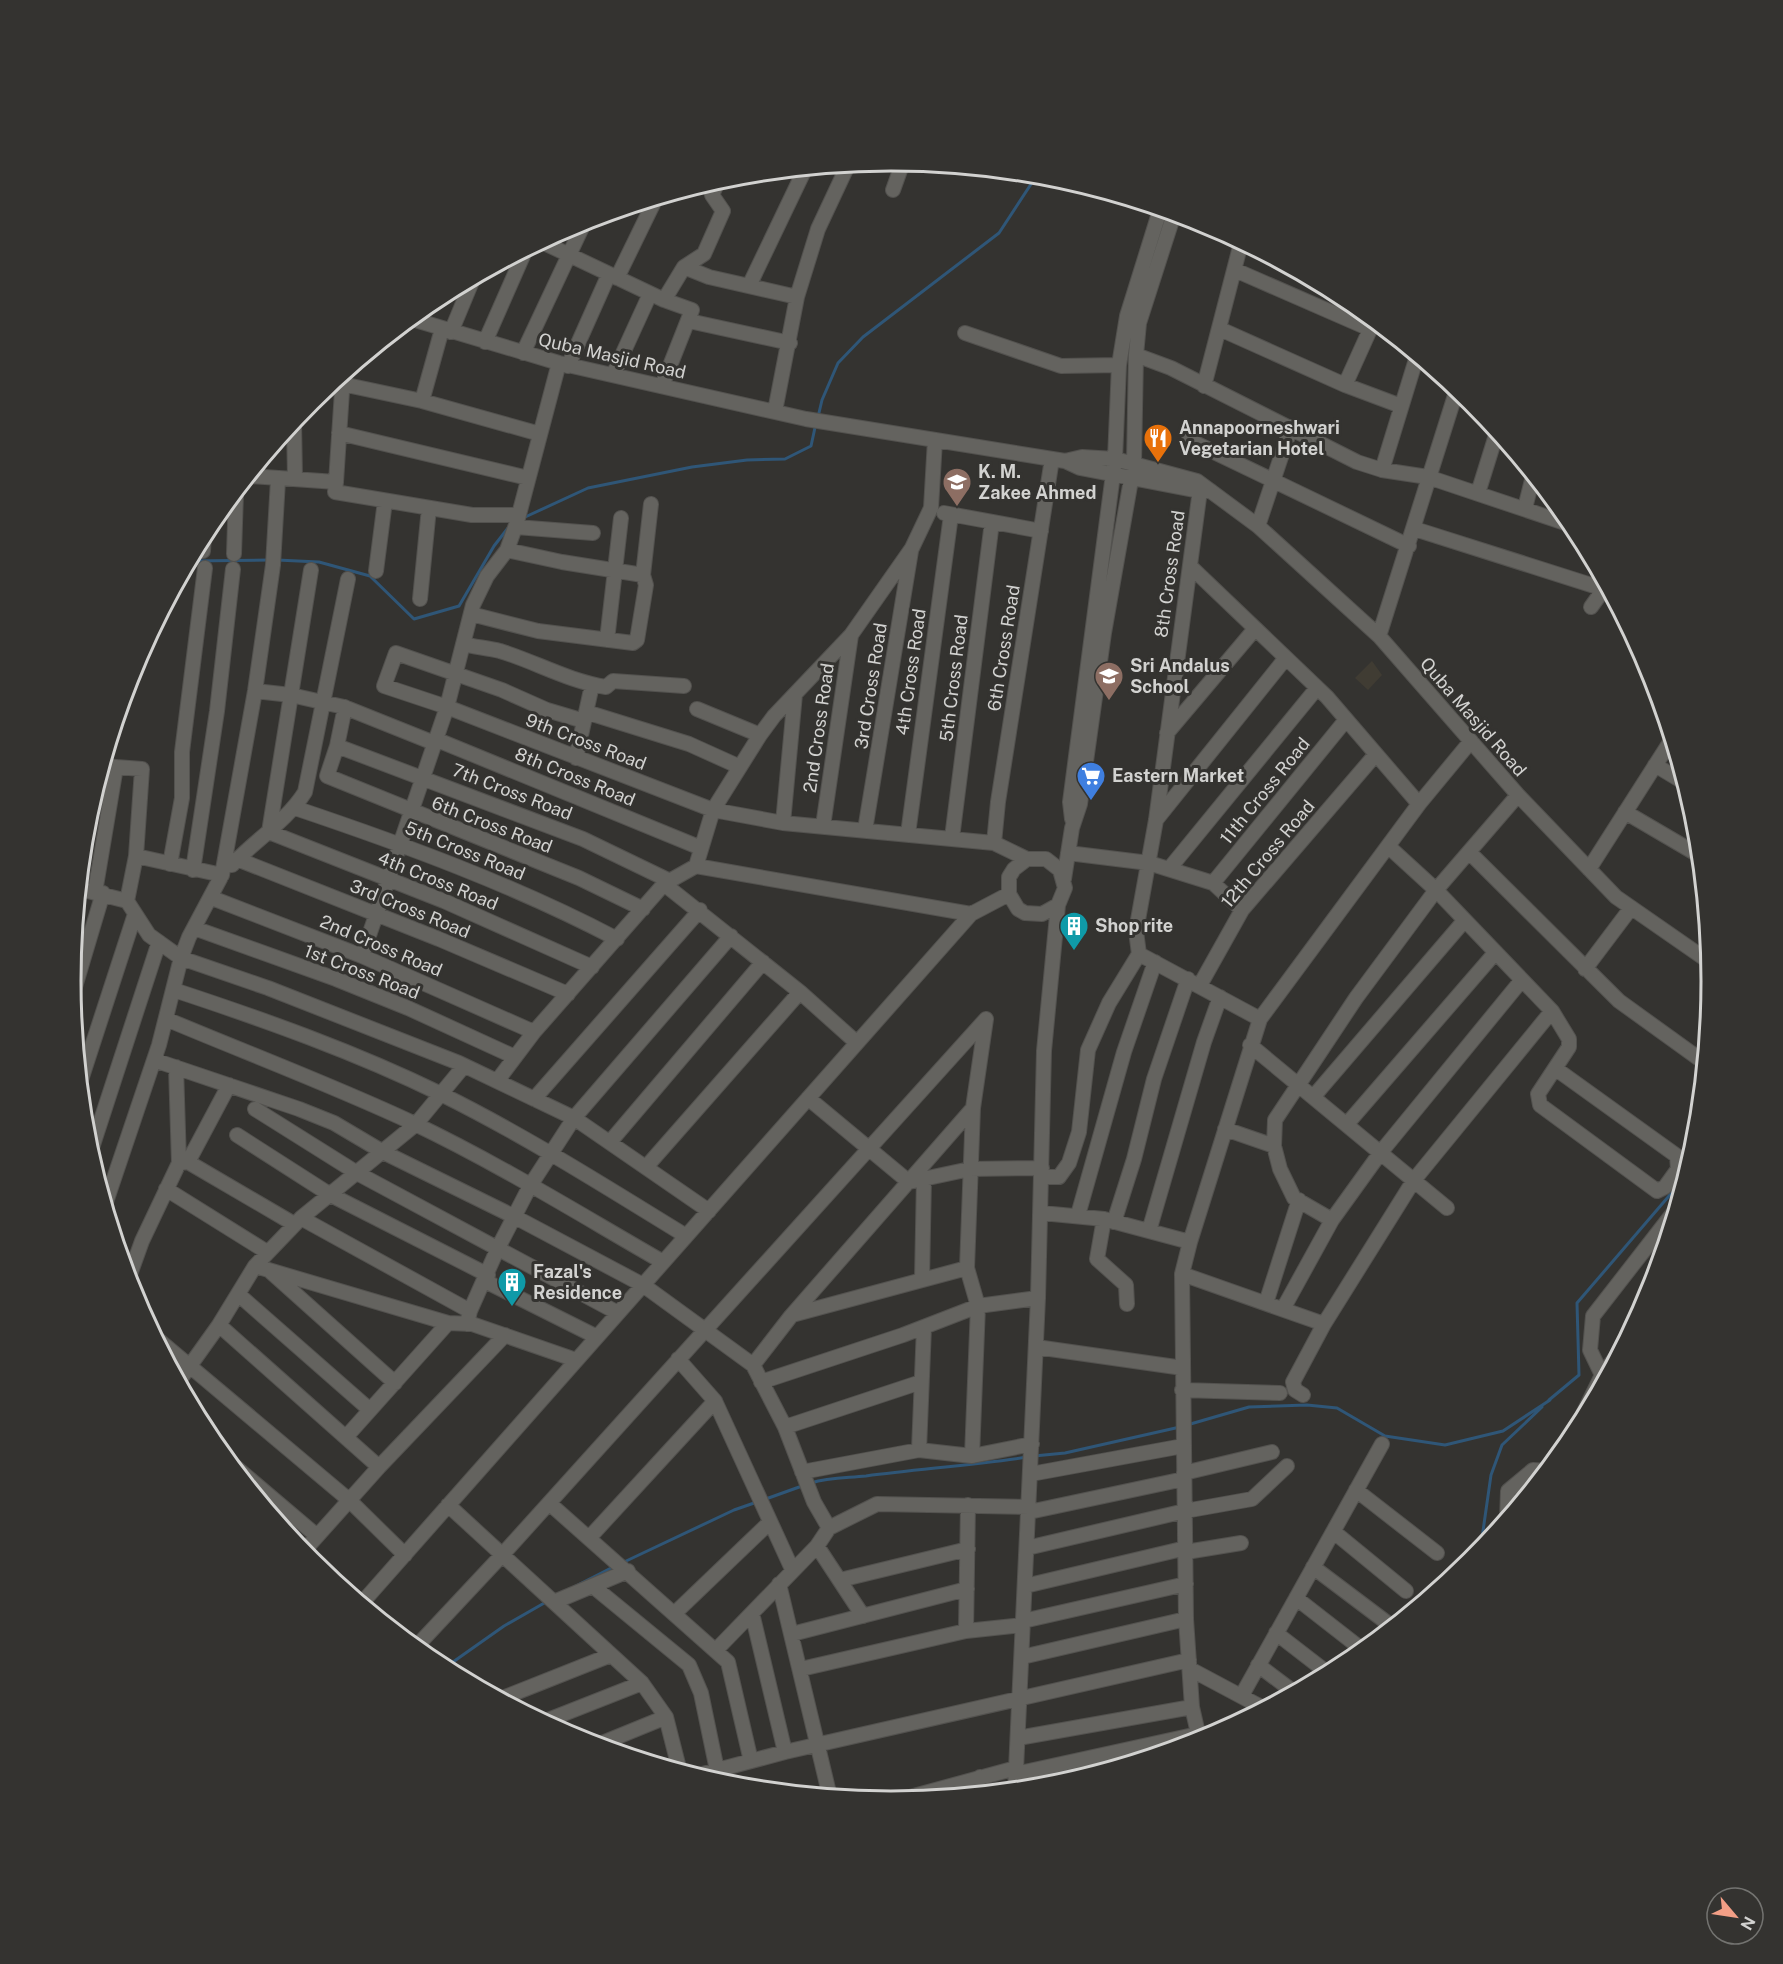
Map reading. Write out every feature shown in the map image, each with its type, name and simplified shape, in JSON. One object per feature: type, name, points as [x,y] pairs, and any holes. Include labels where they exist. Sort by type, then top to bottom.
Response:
[{"type":"street","points":[[893,190],[900,171]]},
{"type":"street","points":[[775,411],[790,343],[797,297],[818,229],[844,173]]},
{"type":"street","points":[[749,286],[802,176]]},
{"type":"street","points":[[664,300],[684,267],[704,254],[723,211],[712,195],[713,192]]},
{"type":"street","points":[[362,956],[378,915],[399,843],[447,706],[471,614],[487,576],[507,550],[518,520],[540,434],[564,364],[650,209]]},
{"type":"street","points":[[1072,828],[1070,802],[1115,459],[1119,365],[1127,316],[1158,217]]},
{"type":"street","points":[[1064,879],[1054,864],[1046,859],[1027,859],[1014,869],[1010,877],[1009,894],[1018,909],[1034,915],[1051,911],[1063,897],[1072,828],[1080,804],[1104,633],[1134,463],[1136,355],[1139,323],[1171,222]]},
{"type":"street","points":[[523,353],[578,234]]},
{"type":"street","points":[[551,247],[650,294],[692,310],[662,386]]},
{"type":"street","points":[[1204,386],[1239,250]]},
{"type":"street","points":[[485,342],[520,262]]},
{"type":"street","points":[[684,267],[709,277],[797,297]]},
{"type":"street","points":[[1235,270],[1358,319]]},
{"type":"street","points":[[422,401],[446,330],[466,293]]},
{"type":"street","points":[[612,375],[650,294]]},
{"type":"street","points":[[689,321],[790,343]]},
{"type":"street","name":"Quba Masjid Road","points":[[421,322],[564,364],[827,423],[1059,460],[1080,468],[1205,491]]},
{"type":"street","points":[[1345,384],[1370,328]]},
{"type":"street","points":[[1220,329],[1401,406]]},
{"type":"street","points":[[965,333],[1061,366],[1119,365]]},
{"type":"street","points":[[1136,355],[1171,368],[1357,462],[1382,470],[1428,477],[1555,518]]},
{"type":"street","points":[[1382,470],[1415,364]]},
{"type":"street","points":[[348,381],[540,434]]},
{"type":"street","points":[[343,386],[336,492],[593,533]]},
{"type":"street","points":[[1379,636],[1415,529],[1428,477],[1454,399]]},
{"type":"street","points":[[1258,526],[1271,481],[1291,427]]},
{"type":"street","points":[[339,433],[528,478]]},
{"type":"street","points":[[294,435],[295,478]]},
{"type":"street","points":[[696,866],[713,810],[760,735],[851,635],[912,548],[931,508],[935,440]]},
{"type":"street","points":[[1189,440],[1409,546]]},
{"type":"street","points":[[1478,493],[1494,441]]},
{"type":"street","name":"Quba Masjid Road","points":[[1059,460],[1082,457],[1115,459],[1197,481],[1205,491],[1258,526],[1379,636],[1518,795],[1589,869],[1631,908],[1701,956]]},
{"type":"street","name":"6th Cross Road","points":[[994,843],[998,802],[1041,531],[1059,460]]},
{"type":"street","points":[[258,477],[336,482]]},
{"type":"street","points":[[109,1193],[154,1060],[181,958],[222,875],[255,691],[273,559],[278,480]]},
{"type":"street","points":[[1525,508],[1531,484]]},
{"type":"street","name":"8th Cross Road","points":[[1139,954],[1136,931],[1156,820],[1191,567],[1205,491]]},
{"type":"street","points":[[376,571],[385,501]]},
{"type":"street","points":[[471,614],[538,631],[633,643],[637,640],[646,585],[644,574],[651,504]]},
{"type":"street","points":[[234,554],[236,507]]},
{"type":"street","points":[[420,599],[429,508]]},
{"type":"street","points":[[931,508],[951,515],[1041,531]]},
{"type":"street","name":"4th Cross Road","points":[[908,834],[951,515]]},
{"type":"street","points":[[607,640],[621,518]]},
{"type":"street","name":"5th Cross Road","points":[[952,838],[992,522]]},
{"type":"street","points":[[1415,529],[1597,585]]},
{"type":"street","name":"3rd Cross Road","points":[[865,830],[912,548]]},
{"type":"street","points":[[507,550],[614,572],[644,574]]},
{"type":"street","points":[[1191,567],[1254,630],[1317,688],[1419,804]]},
{"type":"street","points":[[170,864],[182,798],[182,752],[205,568]]},
{"type":"street","points":[[193,870],[222,679],[233,569]]},
{"type":"street","points":[[270,832],[311,570]]},
{"type":"street","points":[[222,875],[295,808],[305,792],[348,579]]},
{"type":"street","points":[[1591,607],[1601,592]]},
{"type":"street","points":[[1166,735],[1254,630]]},
{"type":"street","name":"2nd Cross Road","points":[[823,826],[851,635]]},
{"type":"street","points":[[463,644],[500,651],[555,675],[592,685],[606,687],[613,681],[684,686]]},
{"type":"street","name":"9th Cross Road","points":[[456,673],[396,653],[384,686],[447,706],[713,810],[783,823],[994,843],[1027,859]]},
{"type":"street","points":[[1156,820],[1286,659]]},
{"type":"street","points":[[456,673],[527,699],[546,710],[585,716],[689,744],[740,767]]},
{"type":"street","points":[[576,758],[592,685]]},
{"type":"street","points":[[1169,869],[1317,688]]},
{"type":"street","name":"8th Cross Road","points":[[255,691],[291,695],[345,707],[701,848]]},
{"type":"street","points":[[783,823],[795,694]]},
{"type":"street","points":[[337,746],[345,707]]},
{"type":"street","points":[[697,709],[760,735]]},
{"type":"street","name":"11th Cross Road","points":[[1213,883],[1345,722]]},
{"type":"street","points":[[1198,1733],[1192,1707],[1186,1619],[1182,1417],[1182,1274],[1190,1242],[1260,1019],[1389,848],[1419,804],[1471,741]]},
{"type":"street","name":"6th Cross Road","points":[[337,746],[327,776],[410,812],[579,878],[643,909]]},
{"type":"street","name":"7th Cross Road","points":[[337,746],[583,839],[667,883],[800,992],[857,1043]]},
{"type":"street","points":[[1589,869],[1667,748]]},
{"type":"street","name":"12th Cross Road","points":[[1127,1304],[1126,1285],[1097,1259],[1109,1220],[1134,1159],[1154,1079],[1194,982],[1242,910],[1376,754]]},
{"type":"street","points":[[1655,765],[1675,777]]},
{"type":"street","points":[[111,766],[142,769],[136,856],[127,901]]},
{"type":"street","points":[[82,959],[99,892],[110,770]]},
{"type":"street","points":[[1332,1220],[1294,1198],[1280,1169],[1274,1146],[1275,1120],[1298,1082],[1436,890],[1518,795]]},
{"type":"street","name":"5th Cross Road","points":[[295,808],[399,843],[553,905],[617,939]]},
{"type":"street","points":[[1625,812],[1691,850]]},
{"type":"street","name":"4th Cross Road","points":[[270,832],[388,881],[444,901],[592,968]]},
{"type":"street","points":[[1389,848],[1436,890],[1551,1011],[1569,1043],[1566,1055],[1538,1094],[1540,1105],[1657,1191],[1665,1187],[1678,1169],[1677,1156],[1556,1069]]},
{"type":"street","points":[[1469,852],[1619,1001],[1698,1058]]},
{"type":"street","points":[[1068,853],[1149,863],[1213,883],[1242,910]]},
{"type":"street","points":[[136,856],[222,875]]},
{"type":"street","name":"3rd Cross Road","points":[[237,860],[378,915],[568,994]]},
{"type":"street","points":[[497,1081],[534,1032],[667,883],[696,866],[971,914]]},
{"type":"street","points":[[87,890],[127,901],[149,934],[181,958],[278,992],[464,1066],[574,1119],[647,1166],[709,1211]]},
{"type":"street","points":[[366,1598],[971,914],[1009,894]]},
{"type":"street","name":"2nd Cross Road","points":[[212,898],[362,956],[534,1032]]},
{"type":"street","points":[[1015,1783],[1042,1214],[1045,1037],[1058,905]]},
{"type":"street","points":[[1585,969],[1631,908]]},
{"type":"street","points":[[534,1099],[700,910]]},
{"type":"street","points":[[86,1065],[135,914]]},
{"type":"street","points":[[1314,1096],[1464,921]]},
{"type":"street","name":"1st Cross Road","points":[[194,928],[357,987],[514,1057]]},
{"type":"street","points":[[469,1318],[498,1248],[530,1186],[574,1119],[731,936]]},
{"type":"street","points":[[96,1135],[159,942]]},
{"type":"street","points":[[1347,1124],[1494,953]]},
{"type":"street","points":[[909,1182],[970,1169],[1042,1173],[1059,1177],[1069,1163],[1078,1132],[1088,1050],[1109,1003],[1139,954],[1260,1019]]},
{"type":"street","points":[[610,1142],[763,962]]},
{"type":"street","points":[[1078,1215],[1124,1052],[1155,962]]},
{"type":"street","points":[[1283,1309],[1332,1220],[1382,1152],[1521,981]]},
{"type":"street","points":[[174,990],[317,1039],[441,1095],[551,1153],[686,1236]]},
{"type":"street","points":[[647,1166],[800,992]]},
{"type":"street","points":[[1149,1231],[1204,1042],[1220,997]]},
{"type":"street","points":[[1303,1395],[1294,1390],[1293,1382],[1324,1324],[1413,1180],[1551,1011]]},
{"type":"street","points":[[166,1019],[309,1075],[416,1124],[530,1186],[663,1263]]},
{"type":"street","points":[[421,1642],[549,1503],[868,1146],[986,1019],[973,1108],[970,1169],[967,1268],[978,1306],[972,1456]]},
{"type":"street","points":[[1250,1045],[1298,1082],[1447,1208]]},
{"type":"street","points":[[154,1060],[334,1123],[383,1152],[515,1217],[643,1285],[753,1365],[785,1427],[814,1502],[829,1528]]},
{"type":"street","points":[[184,1375],[238,1294],[261,1267],[267,1252],[329,1194],[416,1124],[464,1066]]},
{"type":"street","points":[[176,1067],[184,1163]]},
{"type":"street","points":[[133,1267],[166,1189],[184,1163],[229,1085]]},
{"type":"street","points":[[808,1098],[909,1182]]},
{"type":"street","points":[[753,1365],[791,1316],[973,1108]]},
{"type":"street","points":[[255,1109],[357,1173],[618,1313]]},
{"type":"street","points":[[1225,1129],[1274,1146]]},
{"type":"street","points":[[237,1135],[329,1194],[597,1337]]},
{"type":"street","points":[[184,1163],[298,1221],[469,1318],[505,1335],[576,1360]]},
{"type":"street","points":[[922,1280],[924,1178]]},
{"type":"street","points":[[166,1189],[267,1252]]},
{"type":"street","points":[[1266,1303],[1299,1200]]},
{"type":"street","points":[[1042,1214],[1078,1215],[1109,1220],[1190,1242]]},
{"type":"street","points":[[1601,1371],[1590,1350],[1593,1316],[1665,1224]]},
{"type":"street","points":[[261,1267],[448,1323],[469,1318]]},
{"type":"street","points":[[261,1267],[395,1383]]},
{"type":"street","points":[[791,1316],[967,1268]]},
{"type":"street","points":[[1182,1274],[1324,1324]]},
{"type":"street","points":[[238,1294],[370,1410]]},
{"type":"street","points":[[761,1382],[924,1327],[978,1306],[1038,1298]]},
{"type":"street","points":[[346,1437],[448,1323]]},
{"type":"street","points":[[219,1325],[379,1467]]},
{"type":"street","points":[[919,1450],[924,1327]]},
{"type":"street","points":[[309,1545],[379,1467],[505,1335]]},
{"type":"street","points":[[1036,1347],[1182,1368]]},
{"type":"street","points":[[174,1356],[191,1365],[349,1500],[405,1555]]},
{"type":"street","points":[[678,1359],[714,1401],[766,1518],[792,1569]]},
{"type":"street","points":[[785,1427],[921,1382]]},
{"type":"street","points":[[1182,1389],[1280,1394]]},
{"type":"street","points":[[589,1538],[714,1401]]},
{"type":"street","points":[[1031,1471],[1183,1442]]},
{"type":"street","points":[[1242,1695],[1382,1444]]},
{"type":"street","points":[[802,1472],[919,1450],[972,1456],[1032,1447]]},
{"type":"street","points":[[717,1649],[792,1569],[817,1546],[829,1528],[877,1504],[968,1505],[1029,1510],[1184,1476],[1272,1452]]},
{"type":"street","points":[[1027,1548],[1185,1511],[1252,1499],[1287,1466]]},
{"type":"street","points":[[1507,1508],[1508,1491],[1533,1470],[1538,1470]]},
{"type":"street","points":[[1356,1490],[1437,1552]]},
{"type":"street","points":[[266,1496],[317,1536]]},
{"type":"street","points":[[549,1503],[717,1649],[728,1662],[751,1761]]},
{"type":"street","points":[[966,1631],[968,1505]]},
{"type":"street","points":[[448,1506],[642,1683],[666,1717],[678,1764]]},
{"type":"street","points":[[282,1517],[287,1511]]},
{"type":"street","points":[[675,1613],[766,1518]]},
{"type":"street","points":[[1334,1532],[1406,1592]]},
{"type":"street","points":[[1025,1586],[1186,1550],[1241,1542]]},
{"type":"street","points":[[817,1546],[863,1616]]},
{"type":"street","points":[[840,1580],[968,1549]]},
{"type":"street","points":[[1313,1567],[1387,1623]]},
{"type":"street","points":[[553,1601],[594,1587],[625,1569]]},
{"type":"street","points":[[779,1584],[828,1790]]},
{"type":"street","points":[[801,1669],[966,1631],[1023,1623],[1186,1584]]},
{"type":"street","points":[[594,1587],[689,1665],[701,1693],[717,1770]]},
{"type":"street","points":[[792,1634],[967,1589]]},
{"type":"street","points":[[1296,1598],[1357,1645]]},
{"type":"street","points":[[752,1613],[785,1752]]},
{"type":"street","points":[[1022,1657],[1186,1619]]},
{"type":"street","points":[[1276,1633],[1322,1669]]},
{"type":"street","points":[[508,1696],[611,1655]]},
{"type":"street","points":[[711,1772],[817,1744],[1020,1698],[1189,1665],[1258,1705]]},
{"type":"street","points":[[1258,1665],[1289,1688]]},
{"type":"street","points":[[553,1718],[642,1683]]},
{"type":"street","points":[[1018,1738],[1192,1707]]},
{"type":"street","points":[[608,1741],[666,1717]]},
{"type":"street","points":[[946,1791],[980,1777],[1166,1744]]},
{"type":"street","points":[[979,1788],[980,1777]]},
{"type":"shaded area","points":[[1372,661],[1382,675],[1368,690],[1355,678]]},
{"type":"waterway","points":[[818,417],[822,400],[838,363],[863,337],[999,233],[1031,184]]},
{"type":"waterway","points":[[523,518],[588,488],[692,467],[747,460],[785,459],[811,446],[816,423]]},
{"type":"waterway","points":[[277,560],[319,562],[370,576],[414,619],[459,606],[494,546],[508,528]]},
{"type":"waterway","points":[[200,561],[270,560]]},
{"type":"waterway","points":[[1549,1400],[1579,1375],[1577,1303],[1675,1189]]},
{"type":"waterway","points":[[1187,1425],[1249,1407],[1307,1405],[1337,1408],[1385,1436],[1445,1445],[1503,1431],[1550,1400]]},
{"type":"waterway","points":[[1482,1536],[1491,1475],[1502,1445],[1542,1407]]},
{"type":"waterway","points":[[1034,1456],[1065,1453],[1180,1427]]},
{"type":"waterway","points":[[811,1483],[1028,1457]]},
{"type":"waterway","points":[[763,1500],[802,1486]]},
{"type":"waterway","points":[[624,1562],[734,1510],[757,1502]]},
{"type":"waterway","points":[[570,1589],[615,1566]]},
{"type":"waterway","points":[[452,1663],[504,1626],[546,1602]]},
{"type":"place","name":"Annapoorneshwari Vegetarian Hotel","points":[[1158,464]]},
{"type":"place","name":"K. M. Zakee Ahmed","points":[[957,508]]},
{"type":"place","name":"Sri Andalus School","points":[[1109,702]]},
{"type":"place","name":"Eastern Market","points":[[1091,802]]},
{"type":"place","name":"Shop rite","points":[[1074,952]]},
{"type":"place","name":"Fazal's Residence","points":[[512,1308]]}]
